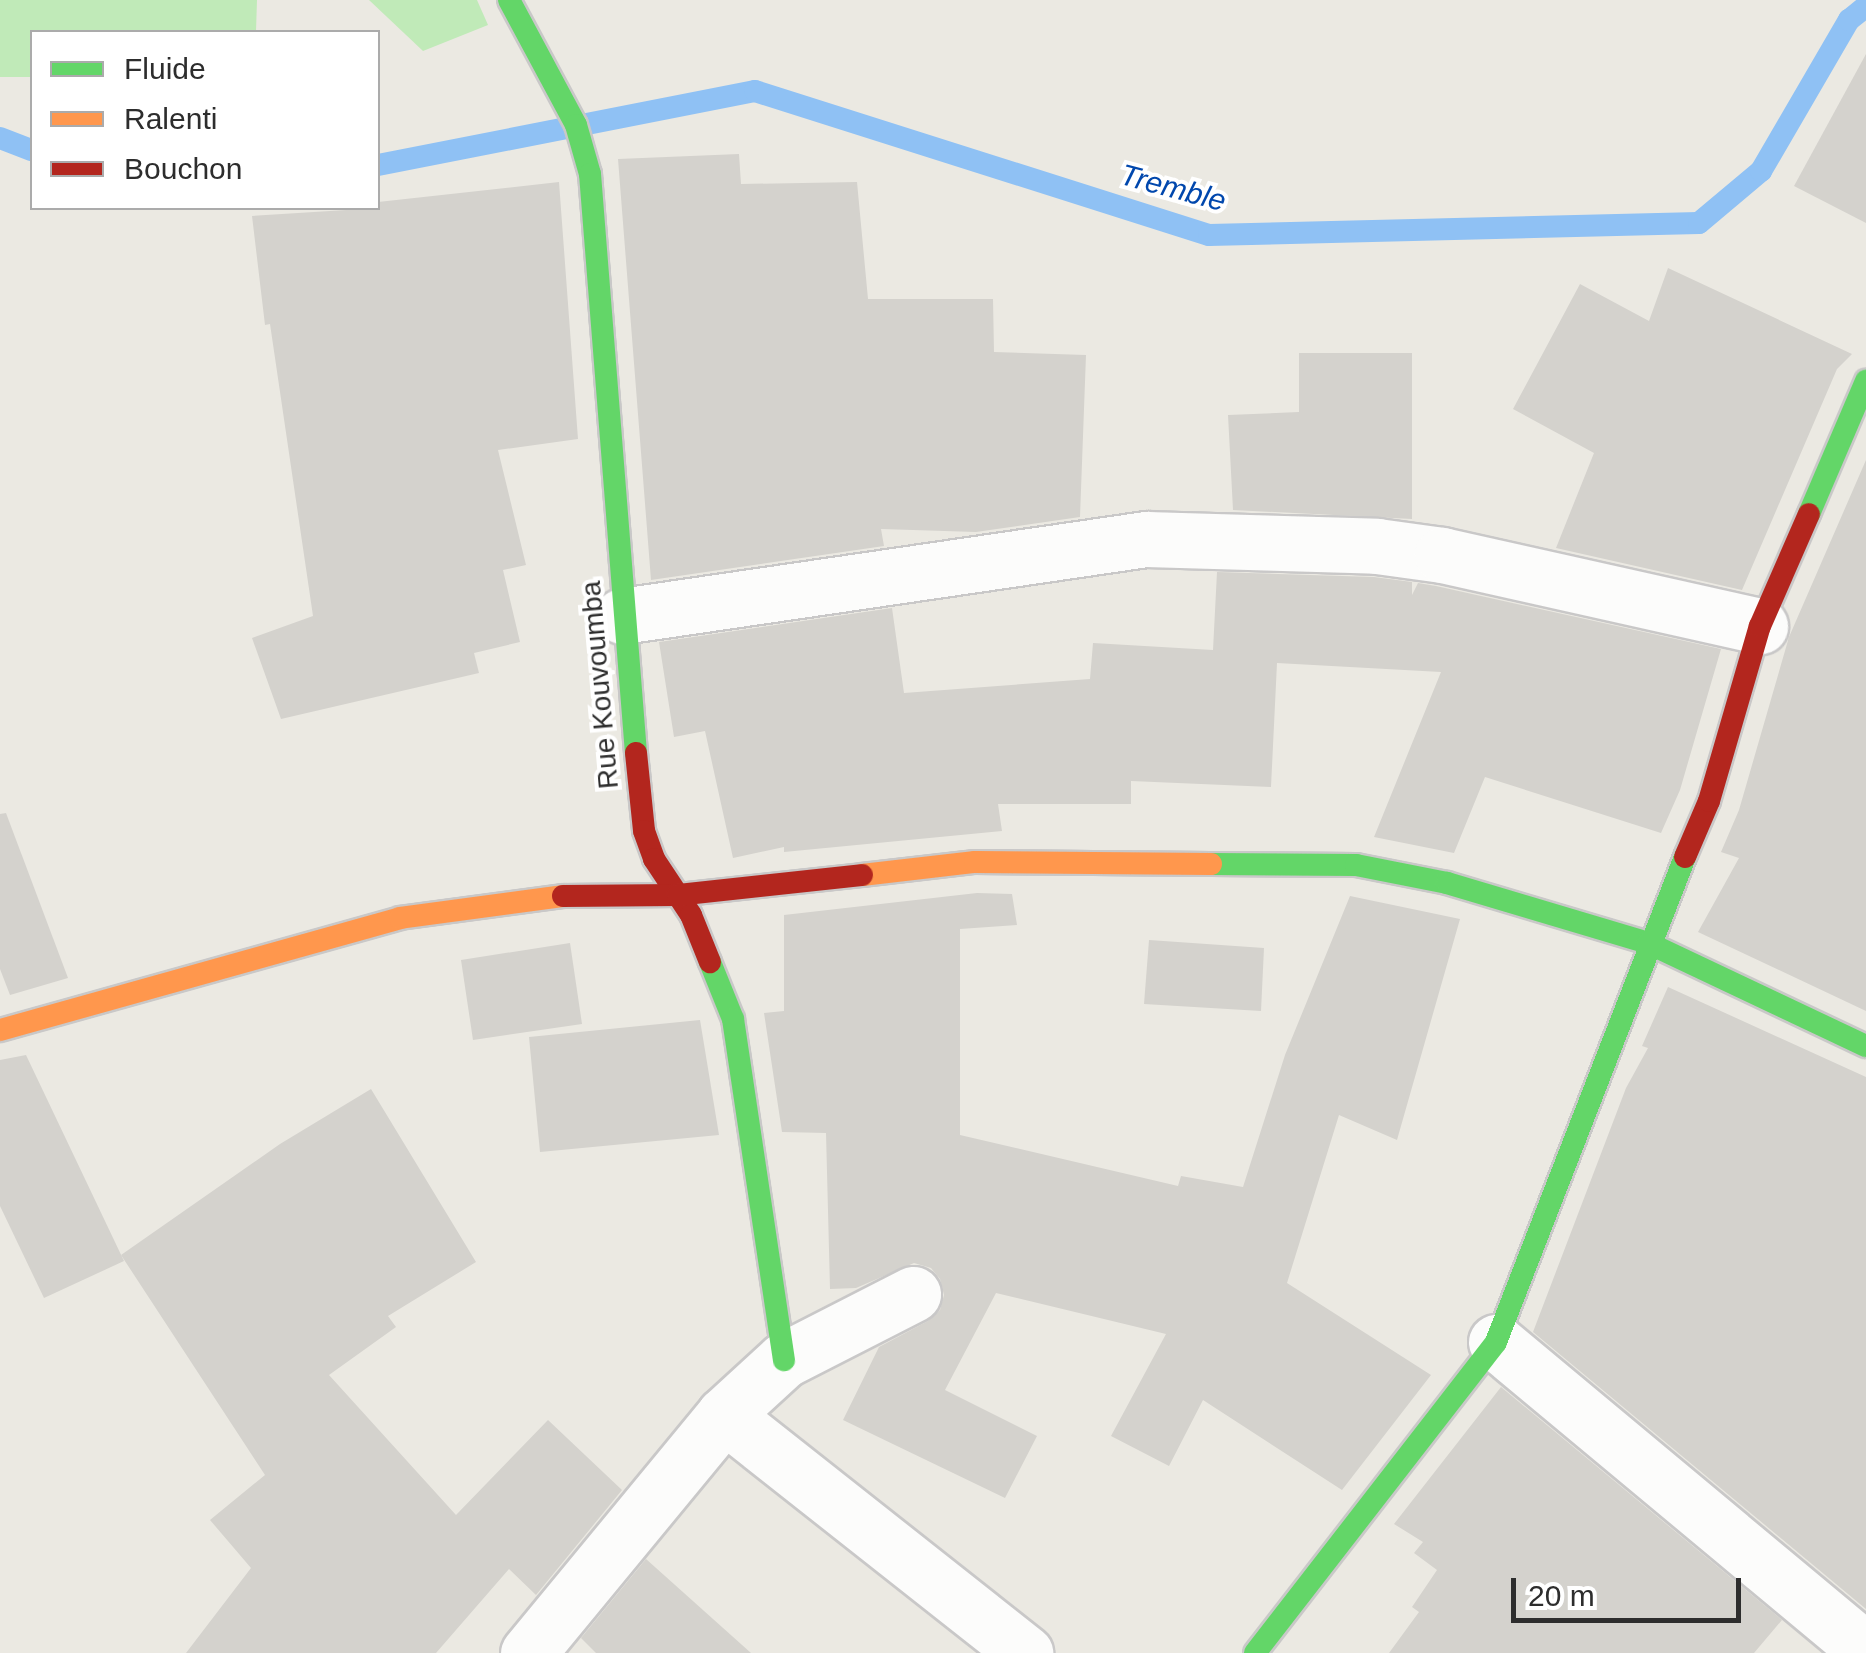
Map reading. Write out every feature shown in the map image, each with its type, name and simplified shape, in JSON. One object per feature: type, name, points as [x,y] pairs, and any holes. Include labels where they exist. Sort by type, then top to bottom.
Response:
[{"type":"street","name":"Rue Kouvoumba","points":[[509,0],[576,125],[590,174],[622,616],[644,831],[654,859],[678,895],[733,1019],[784,1360]]},
{"type":"street","points":[[1256,1653],[1496,1342],[1648,943],[1709,800],[1760,626],[1866,380]]},
{"type":"street","points":[[622,616],[1146,538],[1377,546],[1442,555],[1760,626]]},
{"type":"street","points":[[0,1030],[400,918],[546,896],[678,895],[975,862],[1356,866],[1448,883],[1648,943],[1866,1046]]},
{"type":"street","points":[[528,1653],[724,1415],[784,1360],[913,1294]]},
{"type":"street","points":[[1496,1342],[1866,1650]]},
{"type":"street","points":[[724,1415],[1025,1653]]},
{"type":"green space","points":[[0,0],[257,0],[256,30],[30,30],[30,77],[0,77]]},
{"type":"green space","points":[[369,0],[477,0],[488,25],[423,51]]},
{"type":"building","points":[[1866,54],[1866,223],[1794,186]]},
{"type":"building","points":[[739,154],[741,184],[857,182],[868,299],[993,299],[994,352],[1086,355],[1080,517],[976,532],[881,529],[884,546],[651,580],[618,159]]},
{"type":"building","points":[[559,182],[578,439],[498,450],[526,565],[503,570],[520,642],[474,653],[479,673],[281,719],[252,638],[313,616],[270,324],[265,325],[252,216],[380,210],[380,202]]},
{"type":"building","points":[[1668,268],[1852,354],[1837,369],[1742,590],[1556,548],[1594,453],[1513,409],[1580,284],[1649,321]]},
{"type":"building","points":[[1299,353],[1412,353],[1412,519],[1233,510],[1228,415],[1299,412]]},
{"type":"building","points":[[1866,460],[1866,1011],[1698,932],[1739,858],[1721,852],[1739,810],[1789,637]]},
{"type":"building","points":[[1217,572],[1374,577],[1412,582],[1412,595],[1418,583],[1436,586],[1721,649],[1680,790],[1661,833],[1485,777],[1454,853],[1374,837],[1441,672],[1277,663],[1271,787],[1131,781],[1131,804],[998,804],[1002,831],[784,852],[784,847],[733,858],[705,731],[674,737],[659,642],[892,608],[904,693],[1090,679],[1093,643],[1213,650]]},
{"type":"building","points":[[6,813],[68,978],[10,995],[0,969],[0,814]]},
{"type":"building","points":[[977,893],[1012,894],[1017,925],[960,929],[960,1135],[1178,1186],[1181,1176],[1243,1187],[1285,1055],[1350,896],[1460,919],[1397,1140],[1339,1115],[1287,1283],[1431,1375],[1342,1490],[1203,1400],[1169,1466],[1111,1436],[1166,1334],[996,1293],[945,1390],[1037,1436],[1005,1498],[843,1420],[879,1347],[928,1321],[940,1310],[944,1295],[940,1279],[931,1268],[914,1263],[856,1288],[830,1289],[826,1133],[782,1132],[764,1013],[784,1011],[784,915]]},
{"type":"building","points":[[1149,940],[1264,948],[1261,1011],[1144,1004]]},
{"type":"building","points":[[570,943],[582,1024],[473,1040],[461,960]]},
{"type":"building","points":[[1668,987],[1866,1077],[1866,1609],[1533,1332],[1626,1088],[1648,1048],[1642,1046]]},
{"type":"building","points":[[700,1020],[719,1135],[540,1152],[529,1037]]},
{"type":"building","points":[[26,1055],[124,1261],[44,1298],[0,1206],[0,1060]]},
{"type":"building","points":[[371,1089],[476,1262],[388,1316],[396,1327],[329,1375],[456,1515],[548,1420],[622,1490],[536,1595],[509,1569],[436,1653],[186,1653],[251,1568],[210,1520],[265,1475],[121,1255],[280,1144]]},
{"type":"building","points":[[1501,1387],[1782,1620],[1754,1653],[1389,1653],[1419,1612],[1412,1607],[1437,1570],[1414,1553],[1423,1542],[1394,1524]]},
{"type":"building","points":[[646,1559],[751,1653],[596,1653],[581,1638]]},
{"type":"waterway","name":"Tremble","points":[[380,165],[755,91],[1209,235],[1699,223],[1761,171],[1849,20],[1866,6]]},
{"type":"waterway","name":"Tremble","points":[[0,138],[30,149]]},
{"type":"traffic: fast","points":[[509,0],[576,125],[590,174],[636,753]]},
{"type":"traffic: fast","points":[[1809,514],[1866,381]]},
{"type":"traffic: fast","points":[[1255,1653],[1496,1342],[1685,857]]},
{"type":"traffic: fast","points":[[1211,864],[1356,865],[1447,883],[1648,943],[1866,1046]]},
{"type":"traffic: fast","points":[[710,962],[733,1019],[784,1360]]},
{"type":"traffic: slow","points":[[862,875],[975,862],[1211,864]]},
{"type":"traffic: slow","points":[[0,1030],[400,918],[563,896]]},
{"type":"traffic: jam","points":[[1685,857],[1709,801],[1760,626],[1809,514]]},
{"type":"traffic: jam","points":[[636,753],[644,831],[654,859],[691,915],[710,962]]},
{"type":"traffic: jam","points":[[563,896],[678,895],[862,875]]}]
